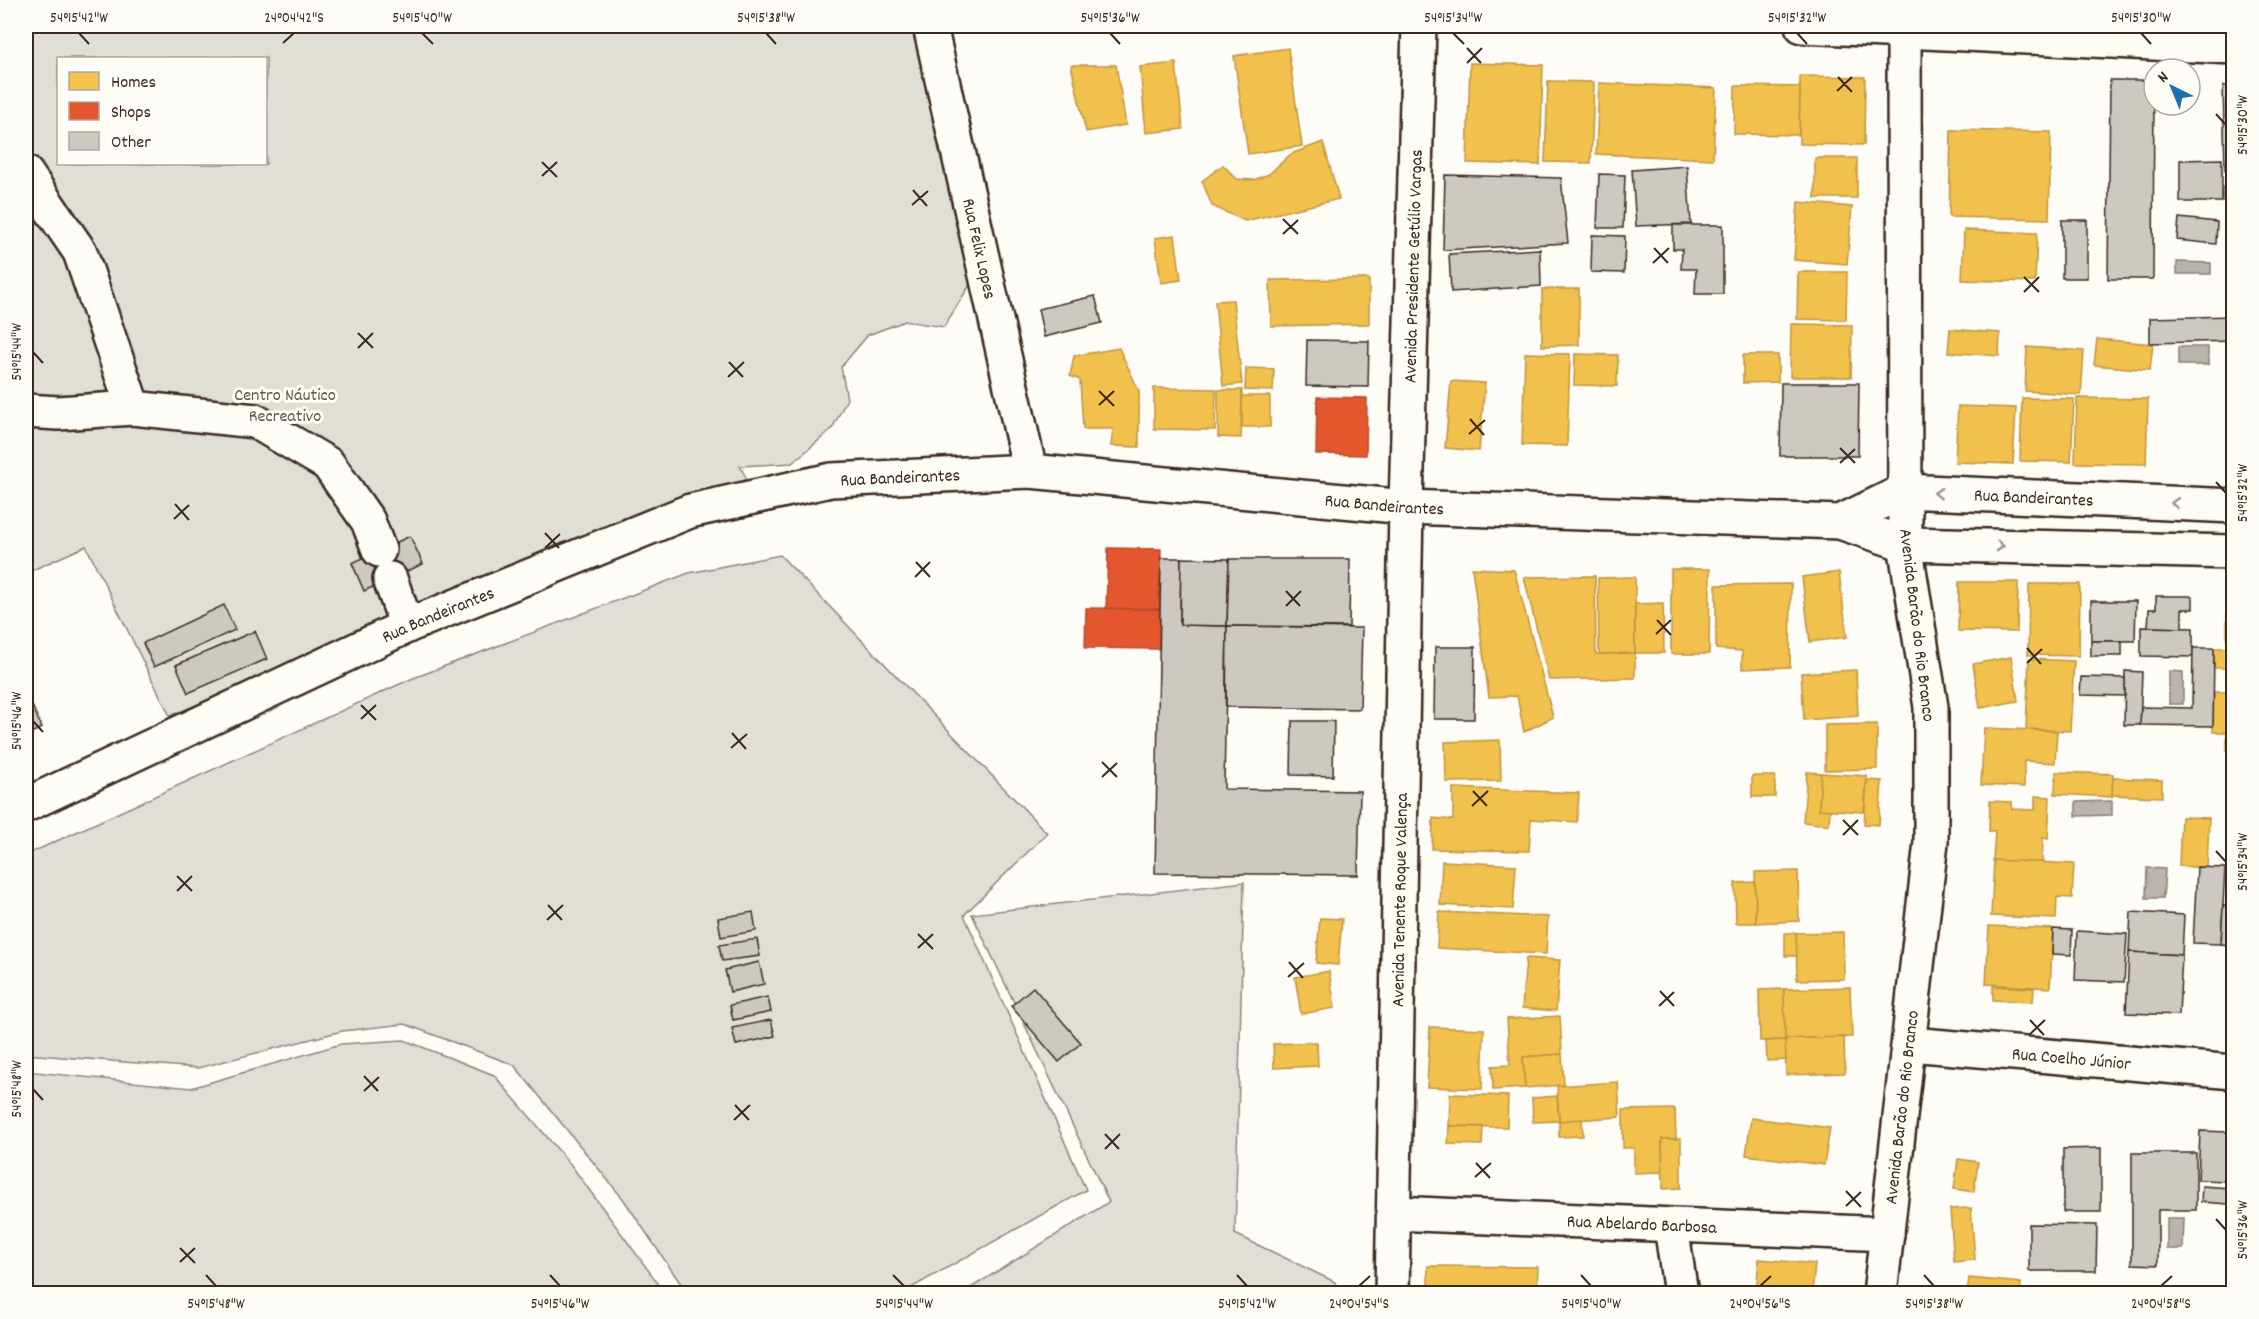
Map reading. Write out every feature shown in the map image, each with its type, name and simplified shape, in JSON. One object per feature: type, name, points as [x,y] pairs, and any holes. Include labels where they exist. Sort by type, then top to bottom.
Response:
[{"type":"street","name":"Rua Felix Lopes","points":[[930,26],[1030,471]]},
{"type":"street","name":"Avenida Presidente Getúlio Vargas","points":[[1406,507],[1419,26]]},
{"type":"street","points":[[1802,26],[1903,28],[2234,47]]},
{"type":"street","name":"Avenida Barão do Rio Branco","points":[[1880,1293],[1910,1044],[1931,842],[1931,707],[1905,544],[1903,28]]},
{"type":"street","points":[[26,173],[80,252],[133,408]]},
{"type":"street","points":[[26,411],[58,413],[133,408],[255,421],[328,464],[368,521],[407,626]]},
{"type":"street","name":"Rua Bandeirantes","points":[[26,805],[407,626],[690,511],[831,480],[1030,471],[1406,507],[1840,522],[1905,544],[2234,552]]},
{"type":"street","name":"Rua Bandeirantes","points":[[1840,522],[1904,491],[2234,506]]},
{"type":"street","name":"Avenida Tenente Roque Valença","points":[[1392,1293],[1406,507]]},
{"type":"street","name":"Rua Coelho Júnior","points":[[1910,1044],[2234,1072]]},
{"type":"street","name":"Rua Abelardo Barbosa","points":[[1394,1213],[1887,1234]]},
{"type":"street","points":[[1671,1226],[1681,1293]]},
{"type":"green space","name":"Centro Náutico Recreativo","points":[[26,26],[919,26],[971,283],[944,327],[905,321],[868,335],[841,367],[847,399],[832,429],[792,463],[740,466],[749,483],[576,544],[170,716],[86,546],[26,573]]},
{"type":"green space","points":[[780,555],[1047,833],[964,915],[1086,1190],[902,1293],[687,1293],[624,1200],[514,1065],[405,1024],[342,1031],[198,1068],[26,1054],[26,855],[411,679],[689,573]]},
{"type":"green space","points":[[1244,882],[1235,1234],[1335,1282],[1337,1293],[961,1294],[1109,1202],[972,914]]},
{"type":"green space","points":[[404,1040],[494,1075],[571,1165],[665,1293],[26,1293],[26,1071],[191,1088],[341,1044]]},
{"type":"shaded area","points":[[2177,262],[2211,263],[2211,274],[2177,274]]},
{"type":"shaded area","points":[[2178,347],[2208,347],[2208,365],[2178,365]]},
{"type":"shaded area","points":[[2169,671],[2183,672],[2183,704],[2169,704]]},
{"type":"shaded area","points":[[2112,801],[2112,815],[2076,816],[2076,802]]},
{"type":"shaded area","points":[[2147,868],[2165,869],[2163,898],[2146,898]]},
{"type":"shaded area","points":[[2167,1218],[2184,1218],[2183,1249],[2167,1249]]},
{"type":"building: Homes","points":[[1288,48],[1302,146],[1248,154],[1234,56]]},
{"type":"building: Homes","points":[[1176,63],[1183,129],[1146,133],[1140,67]]},
{"type":"building: Homes","points":[[1470,63],[1543,65],[1540,165],[1467,163]]},
{"type":"building: Homes","points":[[1071,65],[1116,65],[1126,125],[1086,132]]},
{"type":"building: Homes","points":[[1800,76],[1865,77],[1864,145],[1799,144]]},
{"type":"building: Homes","points":[[1548,81],[1594,82],[1591,163],[1545,162]]},
{"type":"building: Homes","points":[[1599,83],[1716,88],[1713,159],[1596,154]]},
{"type":"building: Homes","points":[[1735,86],[1800,87],[1799,135],[1734,134]]},
{"type":"building: Homes","points":[[1951,130],[2051,132],[2049,219],[1949,217]]},
{"type":"building: Homes","points":[[1323,142],[1339,199],[1245,221],[1212,206],[1202,181],[1223,165],[1237,179],[1254,180],[1269,174],[1291,154]]},
{"type":"building: Homes","points":[[1815,158],[1857,158],[1857,198],[1815,198]]},
{"type":"building: Homes","points":[[1798,202],[1852,207],[1847,264],[1794,260]]},
{"type":"building: Homes","points":[[1964,230],[2037,233],[2035,282],[1962,280]]},
{"type":"building: Homes","points":[[1175,235],[1181,280],[1161,283],[1155,238]]},
{"type":"building: Homes","points":[[1798,272],[1847,272],[1846,320],[1797,319]]},
{"type":"building: Homes","points":[[1369,279],[1369,324],[1271,326],[1270,280]]},
{"type":"building: Homes","points":[[1542,289],[1579,289],[1579,345],[1542,346]]},
{"type":"building: Homes","points":[[1233,300],[1242,384],[1223,386],[1215,301]]},
{"type":"building: Homes","points":[[1791,324],[1852,325],[1851,377],[1790,377]]},
{"type":"building: Homes","points":[[1950,329],[2000,333],[1999,356],[1948,352]]},
{"type":"building: Homes","points":[[2097,339],[2153,344],[2150,370],[2094,365]]},
{"type":"building: Homes","points":[[2027,347],[2084,351],[2081,395],[2025,391]]},
{"type":"building: Homes","points":[[1119,348],[1139,391],[1139,447],[1111,446],[1113,429],[1083,429],[1080,380],[1070,376],[1074,356]]},
{"type":"building: Homes","points":[[1525,353],[1570,354],[1567,446],[1522,445]]},
{"type":"building: Homes","points":[[1575,354],[1618,355],[1617,386],[1574,385]]},
{"type":"building: Homes","points":[[1743,355],[1778,355],[1778,382],[1743,383]]},
{"type":"building: Homes","points":[[1246,368],[1274,369],[1273,391],[1245,390]]},
{"type":"building: Homes","points":[[1451,381],[1485,383],[1479,451],[1445,448]]},
{"type":"building: Homes","points":[[1154,388],[1216,389],[1215,430],[1154,429]]},
{"type":"building: Homes","points":[[1218,390],[1242,390],[1241,438],[1218,437]]},
{"type":"building: Homes","points":[[1242,396],[1270,396],[1270,427],[1242,427]]},
{"type":"building: Homes","points":[[2022,398],[2074,399],[2071,462],[2020,461]]},
{"type":"building: Homes","points":[[2077,398],[2148,399],[2146,464],[2075,463]]},
{"type":"building: Homes","points":[[1958,406],[2016,408],[2013,464],[1955,462]]},
{"type":"building: Homes","points":[[1472,568],[1514,570],[1553,717],[1524,732],[1517,696],[1489,697]]},
{"type":"building: Homes","points":[[1671,569],[1710,569],[1709,654],[1671,654]]},
{"type":"building: Homes","points":[[1839,572],[1847,637],[1810,642],[1802,577]]},
{"type":"building: Homes","points":[[1595,576],[1596,654],[1635,653],[1635,678],[1549,680],[1524,577]]},
{"type":"building: Homes","points":[[1635,577],[1635,653],[1599,654],[1598,578]]},
{"type":"building: Homes","points":[[1959,582],[2018,582],[2017,632],[1958,631]]},
{"type":"building: Homes","points":[[1791,584],[1790,667],[1742,669],[1742,651],[1716,649],[1716,585]]},
{"type":"building: Homes","points":[[2029,584],[2080,584],[2079,656],[2028,655]]},
{"type":"building: Homes","points":[[1663,603],[1664,653],[1635,653],[1635,604]]},
{"type":"building: Homes","points":[[2227,611],[2234,611],[2234,668],[2227,668]]},
{"type":"building: Homes","points":[[2214,648],[2227,648],[2227,668],[2214,668]]},
{"type":"building: Homes","points":[[2011,657],[2018,701],[1980,708],[1973,664]]},
{"type":"building: Homes","points":[[2029,659],[2074,661],[2070,731],[2026,729]]},
{"type":"building: Homes","points":[[1856,670],[1858,716],[1804,720],[1801,673]]},
{"type":"building: Homes","points":[[2214,692],[2234,692],[2234,732],[2213,732]]},
{"type":"building: Homes","points":[[1877,724],[1877,769],[1825,770],[1825,725]]},
{"type":"building: Homes","points":[[1984,728],[2057,731],[2055,763],[2024,761],[2024,787],[1981,785]]},
{"type":"building: Homes","points":[[2227,732],[2234,732],[2234,750],[2227,750]]},
{"type":"building: Homes","points":[[1500,740],[1501,781],[1446,782],[1445,742]]},
{"type":"building: Homes","points":[[1807,772],[1821,773],[1819,809],[1830,809],[1829,825],[1803,822]]},
{"type":"building: Homes","points":[[2056,772],[2113,774],[2112,797],[2055,794]]},
{"type":"building: Homes","points":[[1821,773],[1867,776],[1864,812],[1819,809]]},
{"type":"building: Homes","points":[[1752,776],[1775,776],[1775,797],[1752,797]]},
{"type":"building: Homes","points":[[2113,778],[2162,780],[2162,797],[2112,795]]},
{"type":"building: Homes","points":[[1867,780],[1882,781],[1879,825],[1864,824]]},
{"type":"building: Homes","points":[[1453,788],[1579,793],[1577,822],[1531,819],[1529,851],[1432,849],[1433,818],[1453,820]]},
{"type":"building: Homes","points":[[2035,796],[2050,797],[2048,839],[2043,838],[2042,863],[1993,861],[1995,831],[1989,831],[1990,801],[2012,802],[2012,809],[2035,810]]},
{"type":"building: Homes","points":[[2231,803],[2234,803],[2234,860],[2228,860]]},
{"type":"building: Homes","points":[[2181,817],[2209,818],[2207,868],[2179,866]]},
{"type":"building: Homes","points":[[1994,860],[2074,864],[2072,898],[2057,897],[2056,919],[1991,916]]},
{"type":"building: Homes","points":[[1442,861],[1516,865],[1513,909],[1440,905]]},
{"type":"building: Homes","points":[[1798,871],[1799,921],[1756,923],[1755,872]]},
{"type":"building: Homes","points":[[1755,882],[1756,923],[1736,923],[1735,883]]},
{"type":"building: Homes","points":[[1439,912],[1548,917],[1546,954],[1437,948]]},
{"type":"building: Homes","points":[[1320,918],[1342,919],[1338,965],[1316,963]]},
{"type":"building: Homes","points":[[1989,926],[2053,929],[2050,988],[1986,984]]},
{"type":"building: Homes","points":[[1843,932],[1844,979],[1797,980],[1796,933]]},
{"type":"building: Homes","points":[[1785,933],[1796,933],[1797,956],[1785,956]]},
{"type":"building: Homes","points":[[1526,958],[1560,960],[1556,1011],[1522,1008]]},
{"type":"building: Homes","points":[[1329,971],[1335,1008],[1301,1014],[1295,977]]},
{"type":"building: Homes","points":[[1993,986],[2034,988],[2033,1002],[1993,1000]]},
{"type":"building: Homes","points":[[1850,987],[1852,1037],[1785,1039],[1784,989]]},
{"type":"building: Homes","points":[[1784,989],[1785,1040],[1760,1041],[1759,990]]},
{"type":"building: Homes","points":[[1560,1016],[1562,1054],[1523,1057],[1525,1088],[1493,1090],[1492,1066],[1510,1065],[1507,1019]]},
{"type":"building: Homes","points":[[1430,1027],[1484,1029],[1482,1089],[1427,1087]]},
{"type":"building: Homes","points":[[1844,1037],[1845,1073],[1786,1075],[1785,1039]]},
{"type":"building: Homes","points":[[1785,1040],[1786,1060],[1767,1061],[1766,1041]]},
{"type":"building: Homes","points":[[1317,1042],[1318,1066],[1274,1068],[1273,1044]]},
{"type":"building: Homes","points":[[1562,1054],[1564,1085],[1525,1088],[1523,1057]]},
{"type":"building: Homes","points":[[1618,1082],[1620,1117],[1559,1121],[1557,1086]]},
{"type":"building: Homes","points":[[1450,1094],[1508,1096],[1507,1127],[1449,1126]]},
{"type":"building: Homes","points":[[1557,1096],[1559,1121],[1533,1122],[1532,1098]]},
{"type":"building: Homes","points":[[1675,1109],[1676,1139],[1662,1139],[1663,1172],[1634,1173],[1634,1148],[1623,1148],[1623,1110]]},
{"type":"building: Homes","points":[[1751,1118],[1830,1128],[1824,1165],[1746,1155]]},
{"type":"building: Homes","points":[[1582,1119],[1583,1136],[1559,1137],[1559,1121]]},
{"type":"building: Homes","points":[[1449,1126],[1483,1127],[1482,1145],[1448,1144]]},
{"type":"building: Homes","points":[[1662,1139],[1681,1139],[1681,1188],[1663,1189]]},
{"type":"building: Homes","points":[[1958,1159],[1978,1162],[1974,1192],[1954,1189]]},
{"type":"building: Homes","points":[[1971,1208],[1975,1260],[1954,1262],[1950,1209]]},
{"type":"building: Homes","points":[[1759,1259],[1815,1264],[1812,1294],[1756,1294]]},
{"type":"building: Homes","points":[[1428,1266],[1538,1267],[1537,1294],[1428,1294]]},
{"type":"building: Homes","points":[[1969,1278],[2021,1283],[2020,1294],[1967,1294]]},
{"type":"building: Shops","points":[[1317,397],[1367,398],[1366,455],[1316,454]]},
{"type":"building: Shops","points":[[1108,548],[1161,549],[1160,609],[1106,609]]},
{"type":"building: Shops","points":[[1086,608],[1160,609],[1159,649],[1085,648]]},
{"type":"building: Other","points":[[2110,80],[2142,80],[2142,117],[2154,117],[2153,279],[2108,279]]},
{"type":"building: Other","points":[[2223,86],[2234,86],[2234,171],[2225,171]]},
{"type":"building: Other","points":[[2222,159],[2222,202],[2180,202],[2180,160]]},
{"type":"building: Other","points":[[1687,166],[1691,224],[1636,226],[1632,170]]},
{"type":"building: Other","points":[[1599,174],[1625,175],[1623,228],[1597,228]]},
{"type":"building: Other","points":[[1445,175],[1561,178],[1568,243],[1443,250]]},
{"type":"building: Other","points":[[2179,218],[2217,222],[2216,244],[2177,240]]},
{"type":"building: Other","points":[[2062,220],[2087,220],[2087,278],[2062,278]]},
{"type":"building: Other","points":[[1673,225],[1723,225],[1723,294],[1695,294],[1696,269],[1681,269],[1682,249],[1673,249]]},
{"type":"building: Other","points":[[1592,235],[1625,236],[1624,273],[1591,272]]},
{"type":"building: Other","points":[[1540,249],[1541,286],[1451,292],[1449,254]]},
{"type":"building: Other","points":[[1095,296],[1102,323],[1044,337],[1038,309]]},
{"type":"building: Other","points":[[2234,316],[2234,341],[2150,343],[2150,318]]},
{"type":"building: Other","points":[[1307,340],[1369,341],[1368,387],[1306,386]]},
{"type":"building: Other","points":[[1781,383],[1859,383],[1858,456],[1780,456]]},
{"type":"building: Other","points":[[410,536],[423,564],[364,591],[352,563]]},
{"type":"building: Other","points":[[1161,558],[1181,558],[1180,625],[1227,626],[1224,789],[1360,791],[1358,875],[1155,873]]},
{"type":"building: Other","points":[[1181,558],[1229,559],[1227,626],[1180,625]]},
{"type":"building: Other","points":[[1229,559],[1350,559],[1349,627],[1227,626]]},
{"type":"building: Other","points":[[2156,596],[2193,596],[2193,609],[2182,609],[2182,628],[2148,627],[2149,609],[2156,609]]},
{"type":"building: Other","points":[[2091,601],[2136,601],[2135,641],[2091,641]]},
{"type":"building: Other","points":[[224,605],[235,630],[154,667],[143,643]]},
{"type":"building: Other","points":[[1227,626],[1362,628],[1360,709],[1226,707]]},
{"type":"building: Other","points":[[2141,627],[2193,628],[2193,657],[2141,656]]},
{"type":"building: Other","points":[[255,631],[267,659],[188,693],[176,665]]},
{"type":"building: Other","points":[[2091,641],[2122,641],[2122,656],[2091,656]]},
{"type":"building: Other","points":[[1435,647],[1475,647],[1474,719],[1434,719]]},
{"type":"building: Other","points":[[2193,648],[2214,648],[2213,726],[2140,725],[2141,707],[2192,708]]},
{"type":"building: Other","points":[[2125,671],[2142,672],[2140,725],[2124,725]]},
{"type":"building: Other","points":[[2081,677],[2125,678],[2125,696],[2080,695]]},
{"type":"building: Other","points":[[26,692],[42,728],[26,735]]},
{"type":"building: Other","points":[[1292,721],[1334,721],[1333,776],[1291,775]]},
{"type":"building: Other","points":[[2197,867],[2225,868],[2221,944],[2193,943]]},
{"type":"building: Other","points":[[2223,906],[2231,906],[2229,945],[2221,944]]},
{"type":"building: Other","points":[[753,912],[756,931],[721,937],[718,918]]},
{"type":"building: Other","points":[[2131,912],[2184,915],[2182,955],[2129,952]]},
{"type":"building: Other","points":[[2053,929],[2072,930],[2071,955],[2052,954]]},
{"type":"building: Other","points":[[2077,931],[2127,934],[2124,982],[2075,980]]},
{"type":"building: Other","points":[[757,939],[760,956],[722,961],[719,945]]},
{"type":"building: Other","points":[[2129,952],[2182,955],[2179,1015],[2126,1013]]},
{"type":"building: Other","points":[[759,962],[764,984],[730,992],[725,970]]},
{"type":"building: Other","points":[[1033,987],[1081,1043],[1059,1062],[1011,1006]]},
{"type":"building: Other","points":[[768,997],[771,1012],[733,1020],[730,1005]]},
{"type":"building: Other","points":[[771,1020],[775,1036],[736,1045],[732,1028]]},
{"type":"building: Other","points":[[2200,1131],[2230,1132],[2228,1181],[2198,1180]]},
{"type":"building: Other","points":[[2101,1148],[2101,1212],[2063,1212],[2063,1149]]},
{"type":"building: Other","points":[[2132,1153],[2196,1153],[2196,1210],[2158,1210],[2158,1265],[2132,1264]]},
{"type":"building: Other","points":[[2202,1186],[2230,1188],[2229,1204],[2201,1202]]},
{"type":"building: Other","points":[[2029,1224],[2097,1225],[2096,1271],[2029,1271]]}]
